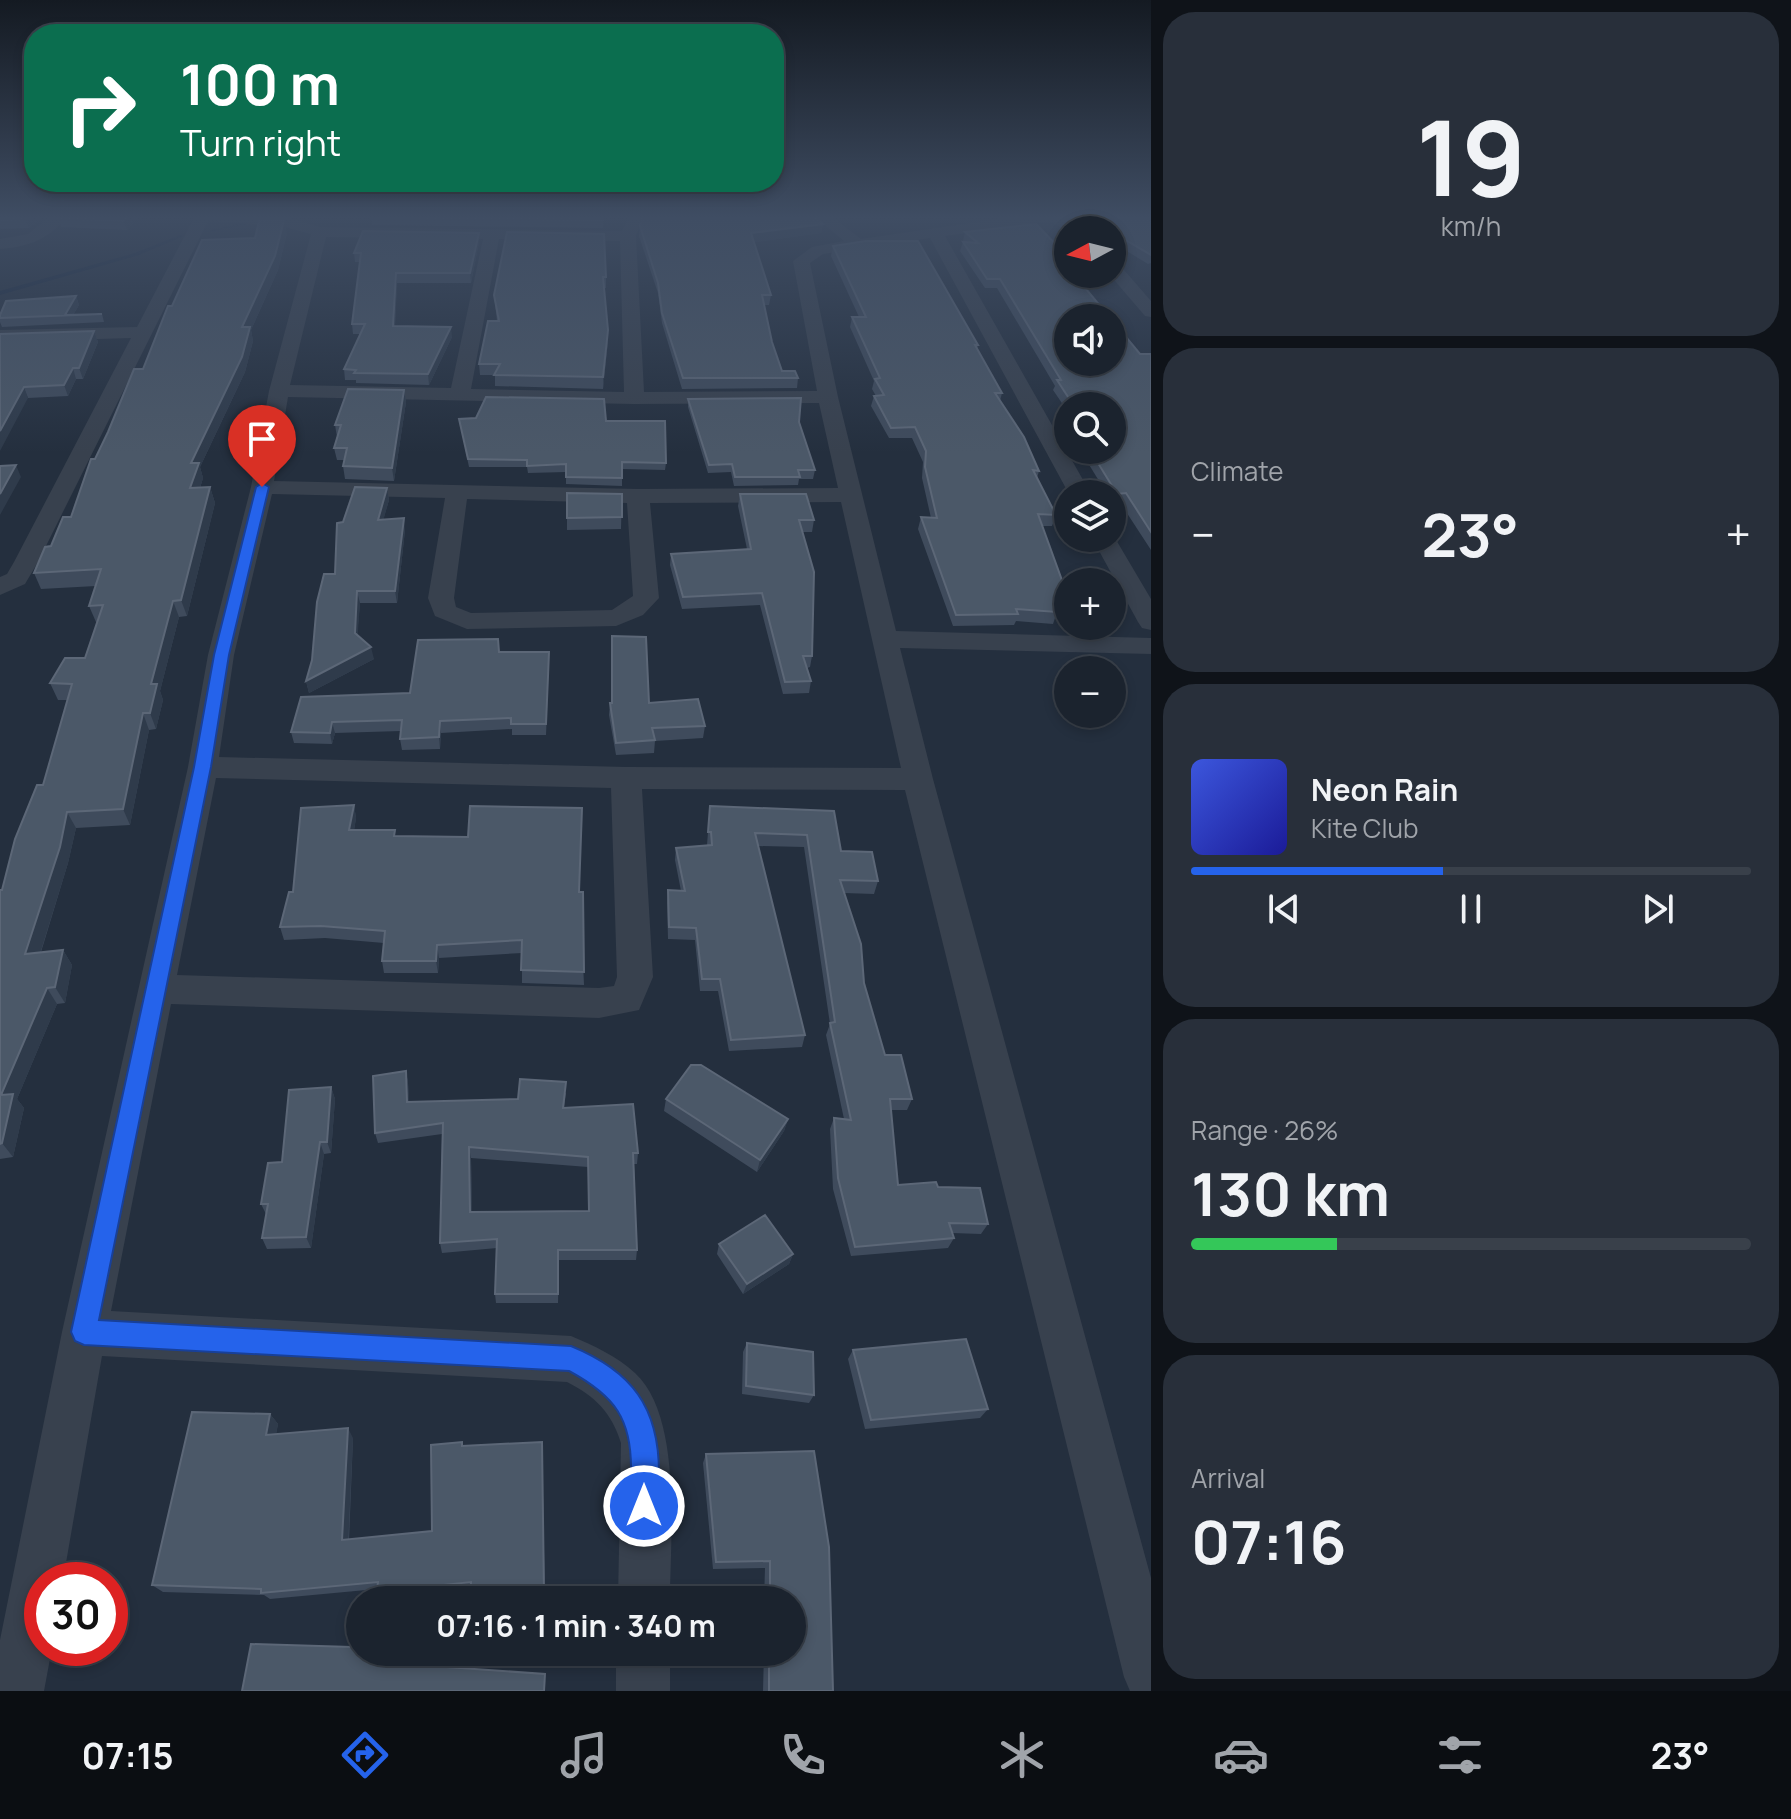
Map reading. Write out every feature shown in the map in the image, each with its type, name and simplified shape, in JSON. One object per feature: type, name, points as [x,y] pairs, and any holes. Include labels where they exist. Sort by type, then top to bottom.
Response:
[{"type":"street","points":[[0,587],[16,579],[26,562],[163,295]]},
{"type":"street","points":[[17,1691],[84,1332],[203,767],[221,655],[262,487],[279,391],[303,295]]},
{"type":"street","points":[[460,395],[480,295]]},
{"type":"street","points":[[630,295],[634,398]]},
{"type":"street","points":[[808,295],[850,495],[887,639],[918,779],[1151,1677]]},
{"type":"street","points":[[969,295],[1072,480]]},
{"type":"street","points":[[1137,295],[1151,312]]},
{"type":"street","points":[[0,336],[144,332]]},
{"type":"street","points":[[279,391],[634,398],[828,397]]},
{"type":"street","points":[[262,487],[638,496],[850,495]]},
{"type":"street","points":[[457,492],[441,598],[444,611],[467,621],[616,618],[634,610],[646,598],[638,496]]},
{"type":"street","points":[[1112,552],[1151,622]]},
{"type":"street","points":[[887,639],[1151,646]]},
{"type":"street","points":[[203,767],[626,778],[918,779]]},
{"type":"street","points":[[156,989],[599,1003],[626,999],[635,977],[626,778]]},
{"type":"street","points":[[84,1332],[571,1359],[596,1372],[621,1391],[636,1415],[645,1443],[644,1586]]},
{"type":"street","points":[[643,1666],[643,1691]]},
{"type":"building","points":[[177,295],[257,295],[242,327],[250,327],[242,357],[191,463],[199,463],[190,488],[210,487],[181,600],[173,601],[151,684],[157,684],[150,713],[143,713],[123,809],[67,812],[60,847],[25,954],[63,950],[55,987],[47,988],[1,1095],[13,1094],[0,1144],[0,890],[15,839],[37,785],[43,785],[72,684],[50,683],[65,658],[85,658],[103,605],[89,606],[101,569],[34,573],[45,547],[51,546],[63,517],[71,517],[91,459],[95,459],[108,432],[134,369],[143,369],[168,306],[172,306]]},
{"type":"building","points":[[356,295],[395,295],[393,326],[451,327],[428,374],[354,373],[356,370],[344,369],[365,324],[352,324]]},
{"type":"building","points":[[494,295],[605,295],[608,330],[603,377],[494,375],[500,364],[479,364],[488,321],[499,321]]},
{"type":"building","points":[[660,295],[771,295],[762,295],[772,342],[782,371],[795,371],[798,378],[683,378],[662,313]]},
{"type":"building","points":[[856,295],[949,295],[1002,393],[995,393],[1024,437],[1039,471],[1033,470],[1054,511],[1054,515],[1038,514],[1058,568],[1054,568],[1054,612],[1016,609],[1018,614],[956,615],[921,517],[937,518],[925,467],[926,451],[915,427],[891,428],[874,396],[884,395],[875,379],[880,378],[852,317],[866,317]]},
{"type":"building","points":[[1010,295],[1091,295],[1098,304],[1054,304],[1054,368]]},
{"type":"building","points":[[76,296],[65,315],[102,314],[0,318],[6,301]]},
{"type":"building","points":[[94,331],[79,368],[73,368],[64,385],[24,387],[0,431],[0,334]]},
{"type":"building","points":[[1126,337],[1140,354],[1151,354],[1151,532],[1126,493],[1126,480],[1108,480],[1099,464],[1126,464],[1126,392],[1065,392],[1057,380],[1061,380],[1059,376],[1126,376]]},
{"type":"building","points":[[348,389],[404,390],[392,468],[343,466],[347,448],[334,448],[341,425],[335,425]]},
{"type":"building","points":[[486,397],[604,399],[606,421],[665,421],[666,463],[622,462],[622,478],[566,477],[566,464],[527,466],[527,460],[468,459],[459,419],[476,418]]},
{"type":"building","points":[[801,398],[799,422],[815,470],[798,470],[800,477],[735,477],[732,464],[709,465],[688,399]]},
{"type":"building","points":[[16,465],[0,494],[0,466]]},
{"type":"building","points":[[355,487],[387,488],[378,520],[404,518],[395,591],[357,591],[355,633],[371,647],[306,681],[312,660],[317,602],[324,574],[335,574],[337,523],[343,522]]},
{"type":"building","points":[[567,493],[622,494],[622,517],[567,518]]},
{"type":"building","points":[[740,494],[806,494],[814,520],[799,520],[814,572],[812,656],[803,656],[811,681],[785,682],[762,593],[683,597],[671,554],[751,549]]},
{"type":"building","points":[[612,636],[646,637],[649,703],[698,699],[705,726],[652,728],[655,740],[616,743],[610,703]]},
{"type":"building","points":[[498,639],[499,652],[549,652],[546,724],[511,724],[511,718],[440,721],[439,737],[400,739],[402,720],[332,722],[330,733],[291,732],[301,697],[410,693],[418,640]]},
{"type":"building","points":[[354,805],[349,830],[395,830],[394,836],[468,837],[470,806],[582,808],[579,892],[583,892],[584,972],[521,970],[522,940],[437,945],[436,961],[382,961],[385,931],[321,926],[280,927],[289,892],[293,892],[301,808]]},
{"type":"building","points":[[710,806],[834,811],[841,851],[872,852],[878,881],[840,880],[861,944],[864,983],[885,1055],[901,1055],[912,1099],[890,1099],[898,1185],[936,1182],[938,1187],[980,1188],[988,1224],[949,1223],[954,1238],[855,1247],[838,1178],[834,1118],[851,1120],[830,1023],[835,1022],[807,835],[755,833],[805,1035],[731,1040],[720,979],[702,979],[696,928],[669,927],[668,890],[685,891],[676,848],[712,845],[711,832],[708,832]]},
{"type":"building","points":[[691,1065],[701,1065],[788,1119],[760,1160],[666,1099]]},
{"type":"building","points":[[406,1071],[407,1102],[518,1099],[520,1079],[566,1082],[563,1108],[633,1104],[638,1153],[633,1153],[637,1250],[558,1250],[558,1294],[495,1294],[497,1239],[440,1243],[443,1123],[375,1133],[373,1076]],"holes":[[[469,1147],[588,1157],[589,1211],[470,1212]]]},
{"type":"building","points":[[331,1087],[327,1142],[320,1142],[306,1237],[262,1238],[268,1204],[261,1204],[268,1163],[282,1162],[289,1090]]},
{"type":"building","points":[[765,1215],[793,1254],[747,1284],[719,1244]]},
{"type":"building","points":[[966,1339],[988,1409],[871,1420],[853,1350]]},
{"type":"building","points":[[747,1343],[813,1352],[814,1395],[746,1386]]},
{"type":"building","points":[[192,1412],[270,1414],[266,1435],[348,1428],[342,1540],[432,1531],[431,1445],[542,1442],[544,1586],[471,1586],[471,1582],[378,1586],[378,1582],[261,1593],[261,1589],[152,1585]]},
{"type":"building","points":[[814,1451],[829,1547],[833,1691],[769,1691],[769,1666],[806,1666],[806,1586],[770,1586],[770,1561],[716,1562],[706,1454]]},
{"type":"building","points":[[251,1644],[346,1647],[346,1666],[432,1666],[545,1674],[544,1691],[242,1691]]},
{"type":"route","points":[[262,487],[221,655],[203,767],[84,1332],[571,1359],[596,1372],[621,1391],[636,1415],[645,1443],[644,1506]]}]
